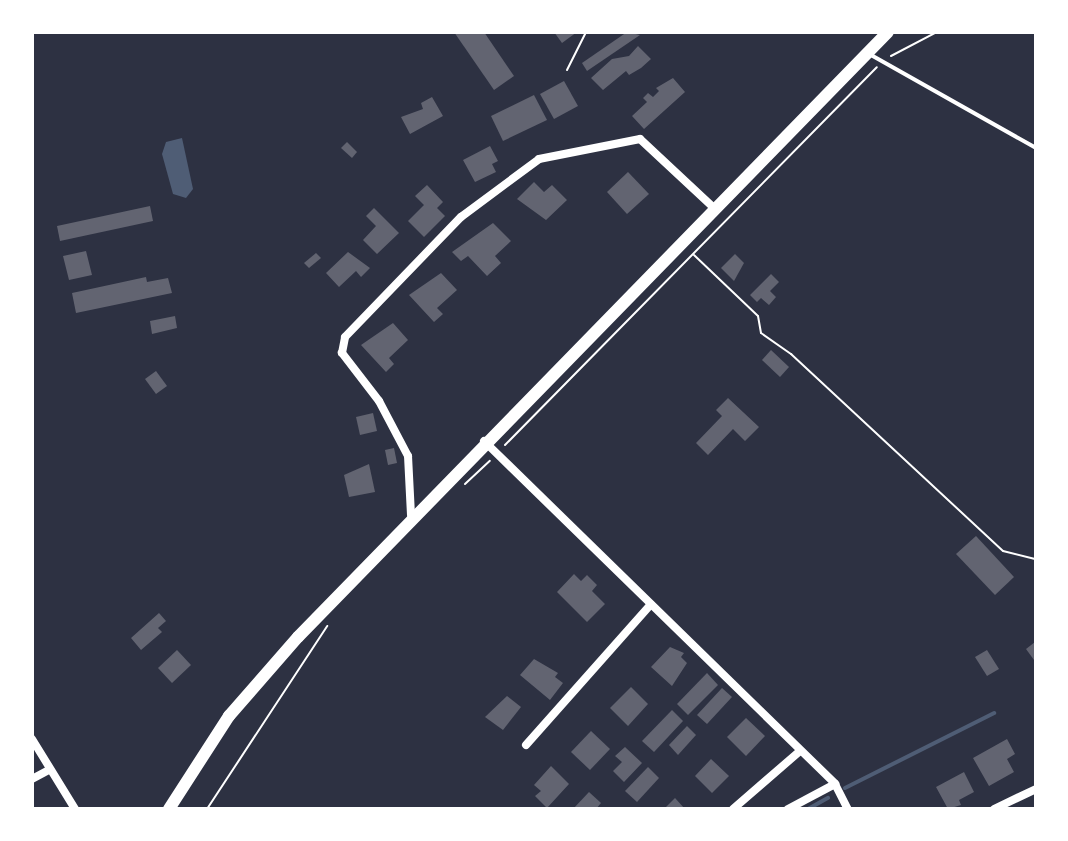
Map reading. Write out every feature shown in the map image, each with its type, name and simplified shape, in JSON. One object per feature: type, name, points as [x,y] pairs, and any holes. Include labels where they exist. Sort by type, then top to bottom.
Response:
[{"type":"main road","points":[[169,809],[229,716],[411,515],[888,32]]},
{"type":"street","points":[[411,515],[408,456],[379,401],[342,353],[345,337],[461,217],[539,159],[640,139],[714,208]]},
{"type":"street","points":[[484,441],[835,784],[848,809]]},
{"type":"street","points":[[526,745],[651,604]]},
{"type":"street","points":[[32,739],[75,809]]},
{"type":"street","points":[[733,809],[800,751]]},
{"type":"street","points":[[32,779],[49,770]]},
{"type":"street","points":[[788,809],[835,784]]},
{"type":"street","points":[[994,809],[1036,789]]},
{"type":"lane","points":[[868,52],[880,64],[1036,148]]},
{"type":"path","points":[[567,70],[586,32]]},
{"type":"path","points":[[463,487],[880,64],[937,32]]},
{"type":"path","points":[[680,242],[758,316],[761,333],[791,354],[1003,551],[1036,559]]},
{"type":"path","points":[[207,809],[332,618]]},
{"type":"water","points":[[182,138],[193,189],[186,198],[173,194],[162,154],[166,142]]},
{"type":"building","points":[[454,32],[484,32],[514,76],[494,90]]},
{"type":"building","points":[[554,32],[577,32],[562,43]]},
{"type":"building","points":[[627,32],[640,35],[587,71],[582,63]]},
{"type":"building","points":[[638,46],[651,59],[641,68],[629,75],[626,71],[603,90],[591,78],[612,59],[629,56]]},
{"type":"building","points":[[673,78],[685,92],[644,129],[632,116],[647,102],[643,98],[648,93],[653,97],[659,91],[656,88]]},
{"type":"building","points":[[564,81],[578,106],[554,119],[540,94]]},
{"type":"building","points":[[534,95],[547,120],[503,141],[491,116]]},
{"type":"building","points":[[432,97],[443,116],[410,134],[401,117],[423,109],[421,103]]},
{"type":"building","points":[[347,142],[357,152],[352,158],[341,148]]},
{"type":"building","points":[[490,146],[498,161],[492,164],[496,172],[475,182],[463,160]]},
{"type":"building","points":[[628,172],[649,194],[627,214],[607,192]]},
{"type":"building","points":[[534,182],[544,192],[552,185],[567,200],[546,220],[517,199]]},
{"type":"building","points":[[427,185],[443,202],[437,208],[445,216],[424,237],[408,221],[424,205],[415,196]]},
{"type":"building","points":[[150,206],[153,221],[60,241],[57,226]]},
{"type":"building","points":[[374,208],[399,233],[377,254],[363,240],[376,226],[366,216]]},
{"type":"building","points":[[493,223],[511,241],[495,256],[501,263],[487,276],[468,256],[461,261],[452,252]]},
{"type":"building","points":[[86,251],[92,275],[69,280],[63,256]]},
{"type":"building","points":[[348,252],[370,268],[361,277],[356,271],[339,287],[326,273]]},
{"type":"building","points":[[316,253],[321,258],[309,268],[304,263]]},
{"type":"building","points":[[735,254],[744,263],[734,281],[721,268]]},
{"type":"building","points":[[441,273],[457,290],[437,308],[443,314],[434,322],[409,295]]},
{"type":"building","points":[[771,274],[779,282],[770,291],[776,297],[769,305],[761,298],[757,302],[750,295]]},
{"type":"building","points":[[146,277],[147,282],[168,278],[172,293],[76,313],[72,293]]},
{"type":"building","points":[[175,316],[177,328],[152,334],[150,321]]},
{"type":"building","points":[[393,323],[408,340],[389,358],[394,364],[386,372],[361,345]]},
{"type":"building","points":[[771,350],[789,367],[780,377],[762,360]]},
{"type":"building","points":[[156,371],[167,386],[156,394],[145,379]]},
{"type":"building","points":[[728,398],[759,427],[745,441],[733,429],[708,455],[696,443],[722,416],[716,410]]},
{"type":"building","points":[[373,413],[377,431],[360,435],[356,417]]},
{"type":"building","points":[[394,448],[397,463],[388,465],[385,450]]},
{"type":"building","points":[[369,464],[375,492],[349,497],[344,475]]},
{"type":"building","points":[[976,536],[1014,577],[995,595],[956,554]]},
{"type":"building","points":[[574,574],[581,581],[587,575],[597,585],[592,591],[605,604],[587,622],[557,592]]},
{"type":"building","points":[[159,613],[166,621],[158,628],[162,632],[141,650],[131,638]]},
{"type":"building","points":[[1035,642],[1036,658],[1034,660],[1026,649]]},
{"type":"building","points":[[670,647],[684,653],[681,657],[687,663],[672,686],[651,667]]},
{"type":"building","points":[[177,650],[191,665],[172,683],[158,668]]},
{"type":"building","points":[[987,650],[999,669],[987,676],[975,657]]},
{"type":"building","points":[[534,659],[558,673],[555,677],[563,683],[550,700],[520,675]]},
{"type":"building","points":[[707,673],[718,685],[688,715],[677,704]]},
{"type":"building","points":[[631,687],[648,704],[628,726],[610,708]]},
{"type":"building","points":[[722,688],[732,697],[707,724],[697,715]]},
{"type":"building","points":[[507,696],[521,707],[503,730],[485,717]]},
{"type":"building","points":[[672,710],[683,721],[654,752],[642,741]]},
{"type":"building","points":[[746,718],[765,736],[746,756],[727,737]]},
{"type":"building","points":[[687,726],[696,735],[678,755],[669,745]]},
{"type":"building","points":[[591,731],[610,749],[590,770],[571,752]]},
{"type":"building","points":[[1007,739],[1015,754],[1007,759],[1014,772],[989,786],[973,758]]},
{"type":"building","points":[[625,747],[642,763],[624,782],[613,771],[622,762],[615,756]]},
{"type":"building","points":[[711,759],[729,776],[712,793],[695,776]]},
{"type":"building","points":[[551,766],[569,784],[547,808],[535,796],[541,791],[534,785]]},
{"type":"building","points":[[648,767],[659,778],[637,802],[625,791]]},
{"type":"building","points":[[964,772],[974,792],[959,800],[961,805],[948,809],[936,787]]},
{"type":"building","points":[[589,792],[601,803],[596,809],[573,809]]},
{"type":"building","points":[[675,798],[685,809],[664,809]]},
{"type":"waterway","points":[[845,788],[994,713]]},
{"type":"waterway","points":[[808,809],[828,798]]}]
